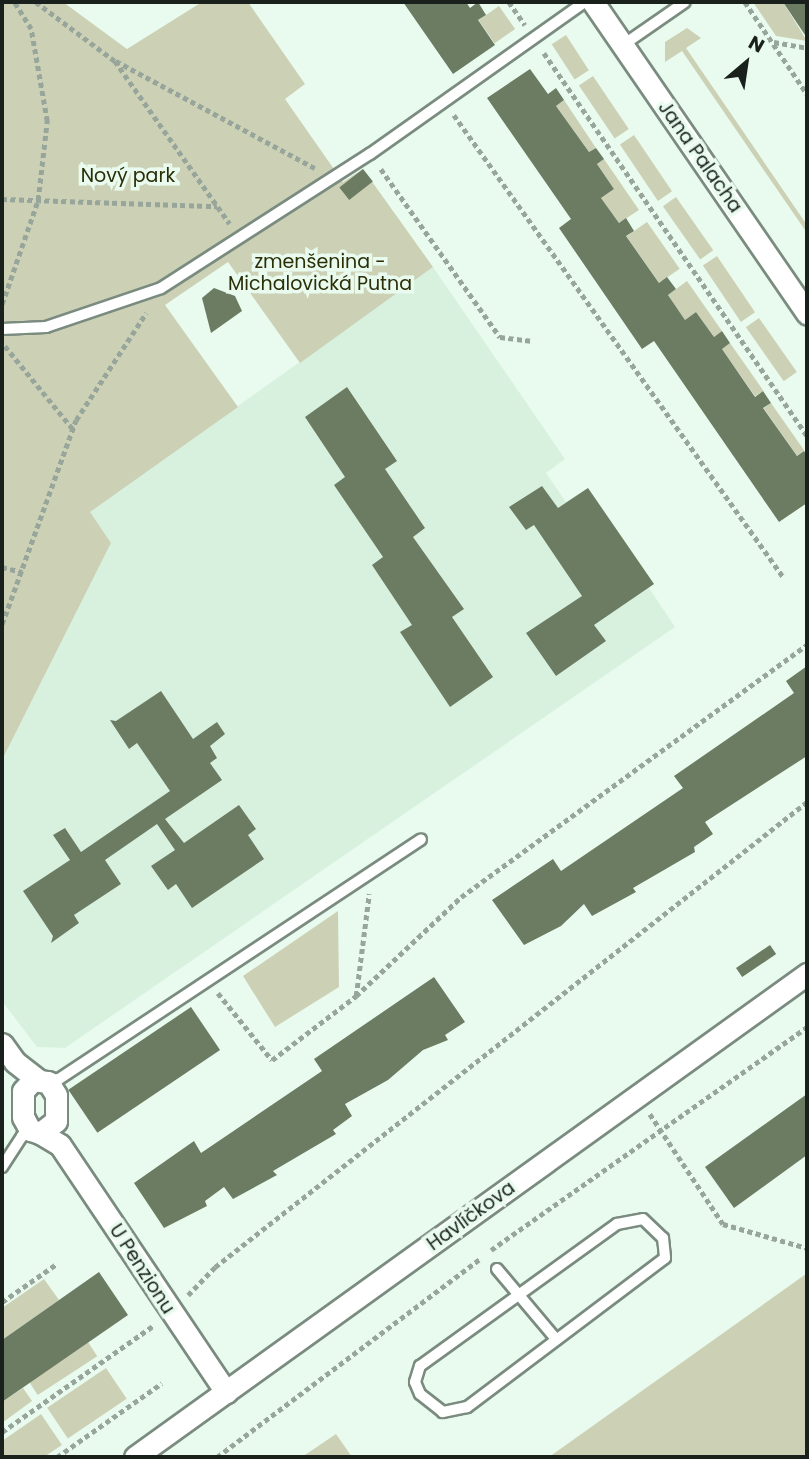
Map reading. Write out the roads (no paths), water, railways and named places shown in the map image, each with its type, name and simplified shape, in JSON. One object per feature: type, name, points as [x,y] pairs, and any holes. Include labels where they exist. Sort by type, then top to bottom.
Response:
[{"type":"street","name":"Jana Palacha","points":[[593,2],[807,313]]},
{"type":"street","name":"Havlíčkova","points":[[135,1457],[807,974]]},
{"type":"street","points":[[2,1044],[55,1090],[44,1129],[24,1122],[23,1096],[27,1084],[41,1080]]},
{"type":"street","name":"U Penzionu","points":[[44,1129],[60,1145],[171,1314],[226,1392]]},
{"type":"lane","points":[[2,329],[46,327],[162,288],[241,240],[370,154],[585,2]]},
{"type":"lane","points":[[623,45],[685,2]]},
{"type":"lane","points":[[41,1080],[59,1079],[421,839]]},
{"type":"lane","points":[[2,1167],[22,1136],[44,1129]]},
{"type":"lane","points":[[643,1219],[655,1226],[663,1238],[665,1258],[556,1339],[455,1413],[432,1407],[420,1394],[415,1382],[420,1366],[617,1224],[643,1219]]},
{"type":"lane","points":[[497,1269],[556,1339]]},
{"type":"park label","name":"Nový park","points":[[128,176]]},
{"type":"park label","name":"zmenšenina - Michalovická Putna","points":[[320,273]]}]
